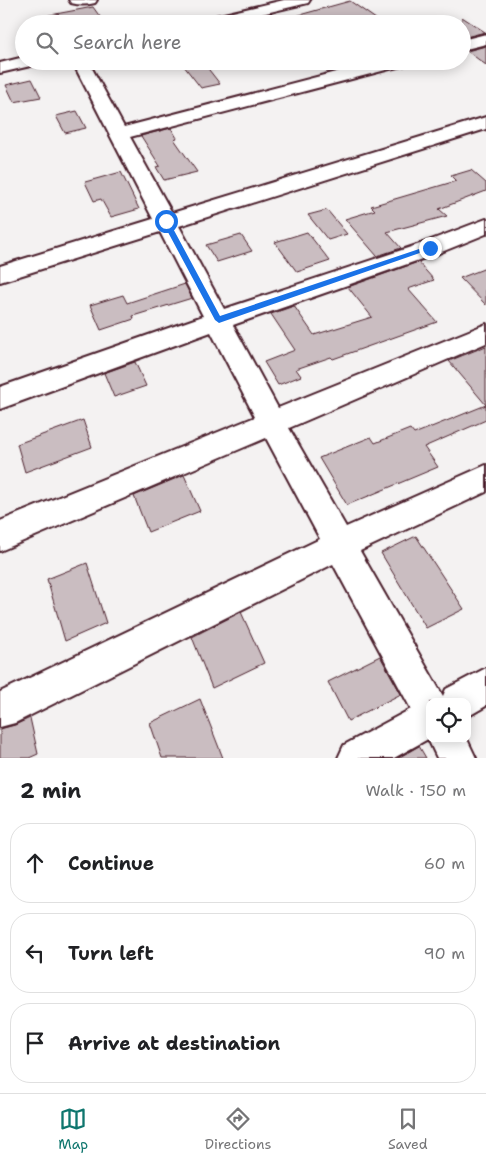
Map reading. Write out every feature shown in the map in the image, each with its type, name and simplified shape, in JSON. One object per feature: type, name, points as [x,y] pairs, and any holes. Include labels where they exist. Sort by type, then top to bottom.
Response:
[{"type":"street","points":[[76,0],[90,0]]},
{"type":"street","points":[[232,0],[244,14]]},
{"type":"street","points":[[240,15],[303,0]]},
{"type":"street","points":[[471,43],[486,39]]},
{"type":"street","points":[[0,68],[15,64]]},
{"type":"street","points":[[85,70],[272,423],[426,701]]},
{"type":"street","points":[[119,134],[364,70]]},
{"type":"street","points":[[0,274],[486,122]]},
{"type":"street","points":[[0,398],[219,320],[430,248],[486,226]]},
{"type":"street","points":[[0,536],[486,333]]},
{"type":"street","points":[[2,710],[340,545],[486,478]]},
{"type":"street","points":[[466,698],[486,686]]},
{"type":"street","points":[[357,758],[426,720]]},
{"type":"street","points":[[449,743],[457,758]]},
{"type":"building","points":[[350,1],[370,15],[299,15]]},
{"type":"building","points":[[93,7],[99,15],[50,15]]},
{"type":"building","points":[[471,23],[485,32],[471,36]]},
{"type":"building","points":[[486,46],[486,65],[471,54],[471,50]]},
{"type":"building","points":[[187,70],[209,70],[220,84],[201,88]]},
{"type":"building","points":[[32,79],[41,97],[14,102],[6,85]]},
{"type":"building","points":[[77,111],[86,128],[65,133],[56,116]]},
{"type":"building","points":[[171,128],[177,138],[174,139],[197,172],[164,180],[156,167],[160,166],[141,136]]},
{"type":"building","points":[[471,170],[486,183],[486,191],[439,209],[447,216],[387,232],[401,248],[377,256],[345,219],[375,210],[371,206],[456,181],[451,176]]},
{"type":"building","points":[[121,172],[139,209],[111,217],[101,199],[94,201],[85,182]]},
{"type":"building","points":[[327,210],[347,234],[328,240],[308,215]]},
{"type":"building","points":[[307,232],[330,261],[297,272],[275,242]]},
{"type":"building","points":[[241,235],[252,251],[217,262],[206,245]]},
{"type":"building","points":[[418,262],[434,280],[408,289],[437,322],[333,359],[331,357],[296,369],[301,376],[278,385],[264,362],[295,350],[271,314],[294,306],[314,335],[372,317],[348,287]]},
{"type":"building","points":[[486,268],[486,305],[460,278]]},
{"type":"building","points":[[185,284],[192,298],[133,316],[134,319],[101,330],[90,305],[123,295],[127,303]]},
{"type":"building","points":[[486,346],[486,405],[449,361]]},
{"type":"building","points":[[135,362],[146,386],[114,397],[104,373]]},
{"type":"building","points":[[486,405],[486,420],[424,447],[438,467],[347,505],[319,458],[371,437],[375,443],[410,429],[414,434]]},
{"type":"building","points":[[83,420],[92,447],[25,472],[17,444]]},
{"type":"building","points":[[184,475],[200,511],[148,532],[134,496]]},
{"type":"building","points":[[416,536],[464,609],[426,628],[381,553]]},
{"type":"building","points":[[87,563],[106,623],[65,641],[47,579]]},
{"type":"building","points":[[241,612],[264,663],[212,688],[192,637]]},
{"type":"building","points":[[380,656],[401,694],[348,721],[328,682]]},
{"type":"building","points":[[200,699],[223,758],[162,758],[150,723]]},
{"type":"building","points":[[30,718],[38,754],[29,758],[0,758],[0,729]]},
{"type":"building","points":[[419,746],[426,758],[398,758]]},
{"type":"route","points":[[166,221],[219,320],[430,248]]}]
